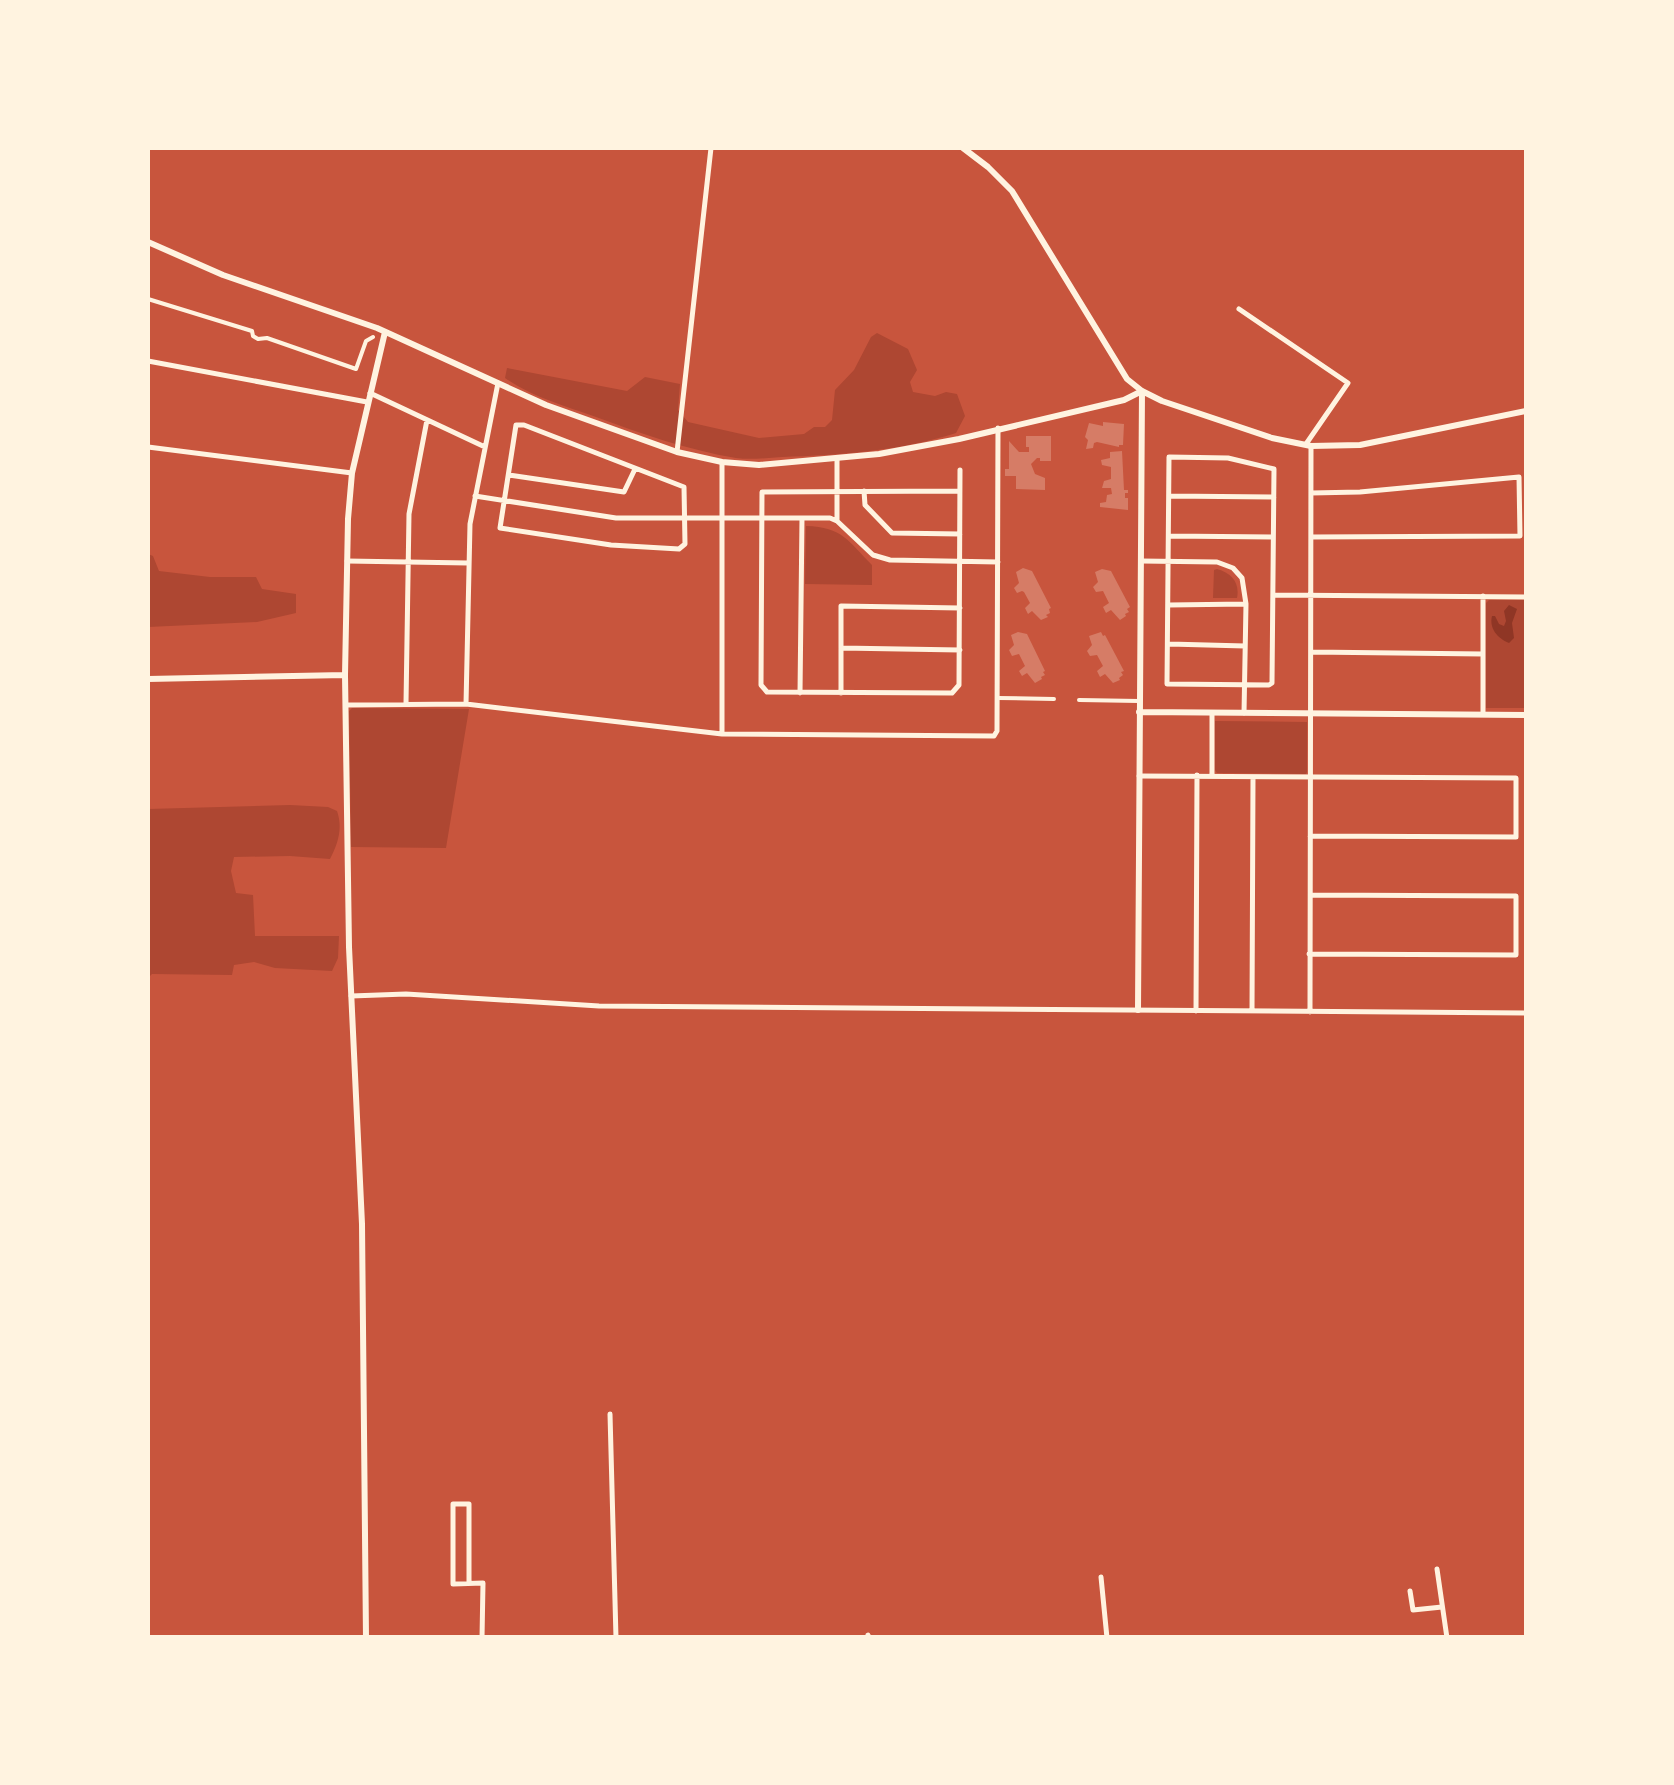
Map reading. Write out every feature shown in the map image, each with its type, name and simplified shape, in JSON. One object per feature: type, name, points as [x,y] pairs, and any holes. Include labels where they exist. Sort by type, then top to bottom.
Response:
[{"type":"street","points":[[677,452],[712,148]]},
{"type":"street","points":[[962,148],[1012,191],[1127,378],[1162,401],[1308,446],[1360,445],[1526,412]]},
{"type":"street","points":[[148,242],[244,283],[385,332],[556,409],[677,452],[722,462],[758,465],[918,448],[1124,400],[1142,391]]},
{"type":"street","points":[[148,299],[252,331],[258,340],[267,338],[356,368],[366,341],[374,338]]},
{"type":"street","points":[[1238,309],[1348,383],[1308,446],[1312,537],[1310,1012]]},
{"type":"street","points":[[366,1638],[362,1224],[345,674],[352,473],[385,332]]},
{"type":"street","points":[[148,361],[369,398],[485,446]]},
{"type":"street","points":[[466,704],[470,524],[498,383]]},
{"type":"street","points":[[1138,1010],[1142,391]]},
{"type":"street","points":[[406,703],[409,514],[427,420]]},
{"type":"street","points":[[524,424],[684,487],[685,544],[679,549],[612,546],[500,528],[508,474],[516,425],[524,424]]},
{"type":"street","points":[[346,705],[466,704],[722,734],[994,736],[998,428]]},
{"type":"street","points":[[148,447],[352,473]]},
{"type":"street","points":[[1168,457],[1228,458],[1274,469],[1274,497],[1272,683],[1168,684],[1168,457]]},
{"type":"street","points":[[837,459],[837,521]]},
{"type":"street","points":[[722,462],[722,734]]},
{"type":"street","points":[[508,474],[624,492],[635,469]]},
{"type":"street","points":[[960,470],[960,492],[960,685],[952,694],[766,692],[760,685],[762,492],[960,492]]},
{"type":"street","points":[[1311,493],[1519,477],[1520,536],[1312,537]]},
{"type":"street","points":[[864,491],[865,505],[892,533],[960,534]]},
{"type":"street","points":[[474,496],[616,518],[830,518],[883,560],[998,562]]},
{"type":"street","points":[[1169,496],[1274,497]]},
{"type":"street","points":[[800,692],[802,518]]},
{"type":"street","points":[[1169,536],[1273,537]]},
{"type":"street","points":[[348,561],[468,563]]},
{"type":"street","points":[[1140,561],[1217,562],[1228,565],[1242,578],[1246,589],[1244,713]]},
{"type":"street","points":[[1272,595],[1526,596]]},
{"type":"street","points":[[1483,596],[1483,714]]},
{"type":"street","points":[[1169,605],[1246,604]]},
{"type":"street","points":[[840,693],[841,606],[960,608]]},
{"type":"street","points":[[1169,644],[1245,646]]},
{"type":"street","points":[[841,648],[960,650]]},
{"type":"street","points":[[1311,652],[1483,654]]},
{"type":"street","points":[[148,679],[345,674]]},
{"type":"street","points":[[997,698],[1054,699]]},
{"type":"street","points":[[1079,700],[1139,700]]},
{"type":"street","points":[[1139,712],[1526,714]]},
{"type":"street","points":[[1212,713],[1212,776]]},
{"type":"street","points":[[1139,776],[1516,778],[1516,837],[1310,836]]},
{"type":"street","points":[[1196,1011],[1197,776]]},
{"type":"street","points":[[1252,1011],[1253,777]]},
{"type":"street","points":[[1309,954],[1516,955],[1516,896],[1311,896]]},
{"type":"street","points":[[352,996],[406,994],[599,1006],[1526,1014]]},
{"type":"street","points":[[610,1414],[616,1638]]},
{"type":"street","points":[[469,1583],[469,1504],[453,1504],[453,1584],[483,1583],[482,1638]]},
{"type":"street","points":[[1437,1569],[1447,1638]]},
{"type":"street","points":[[1101,1577],[1107,1638]]},
{"type":"street","points":[[1410,1591],[1412,1610],[1442,1607]]},
{"type":"shaded area","points":[[877,333],[908,349],[917,370],[910,382],[913,392],[957,394],[965,416],[956,433],[870,451],[736,458],[631,429],[537,396],[505,378],[507,368],[627,391],[645,377],[680,384],[678,410],[688,422],[759,438],[804,434],[814,427],[825,427],[832,420],[835,390],[854,370]]},
{"type":"shaded area","points":[[806,526],[829,529],[850,542],[872,565],[872,585],[805,584]]},
{"type":"shaded area","points":[[148,554],[153,556],[159,571],[256,577],[262,589],[296,594],[296,613],[257,622],[148,627]]},
{"type":"shaded area","points":[[1217,569],[1234,579],[1237,598],[1213,598]]},
{"type":"shaded area","points":[[1489,600],[1526,600],[1526,708],[1486,708]]},
{"type":"shaded area","points":[[1509,605],[1517,609],[1512,623],[1514,638],[1509,643],[1495,632],[1491,620],[1495,616],[1504,626],[1504,611]]},
{"type":"shaded area","points":[[352,708],[469,709],[446,848],[351,847]]},
{"type":"shaded area","points":[[1215,721],[1307,722],[1306,774],[1217,773]]},
{"type":"shaded area","points":[[290,805],[337,811],[339,836],[330,859],[234,857],[231,871],[236,893],[253,895],[255,936],[339,936],[338,958],[332,971],[275,968],[254,962],[234,965],[232,975],[152,974],[148,978],[148,809]]},
{"type":"building","points":[[1103,422],[1124,424],[1123,445],[1097,442],[1086,449],[1089,423],[1103,426]]},
{"type":"building","points":[[1026,436],[1051,436],[1051,461],[1037,458],[1031,464],[1035,474],[1045,478],[1045,490],[1016,489],[1016,476],[1005,476],[1005,469],[1009,469],[1009,441],[1019,452],[1029,452]]},
{"type":"building","points":[[1122,451],[1128,510],[1100,507],[1112,494],[1111,488],[1102,488],[1104,481],[1111,479],[1111,467],[1102,465],[1101,460],[1110,458],[1110,452]]},
{"type":"building","points":[[1023,568],[1032,571],[1051,608],[1048,617],[1041,620],[1032,611],[1028,614],[1025,608],[1030,603],[1024,592],[1017,593],[1014,588],[1019,583],[1016,572]]},
{"type":"building","points":[[1111,571],[1130,607],[1120,620],[1111,610],[1106,613],[1103,607],[1109,603],[1103,591],[1096,592],[1093,587],[1098,582],[1095,572]]},
{"type":"building","points":[[1101,632],[1124,671],[1120,680],[1113,683],[1105,674],[1100,677],[1097,671],[1103,666],[1097,655],[1090,656],[1087,651],[1092,645],[1089,636]]},
{"type":"building","points":[[1027,634],[1045,671],[1035,683],[1027,673],[1022,676],[1019,671],[1025,666],[1019,654],[1012,656],[1009,650],[1014,645],[1011,635]]}]
